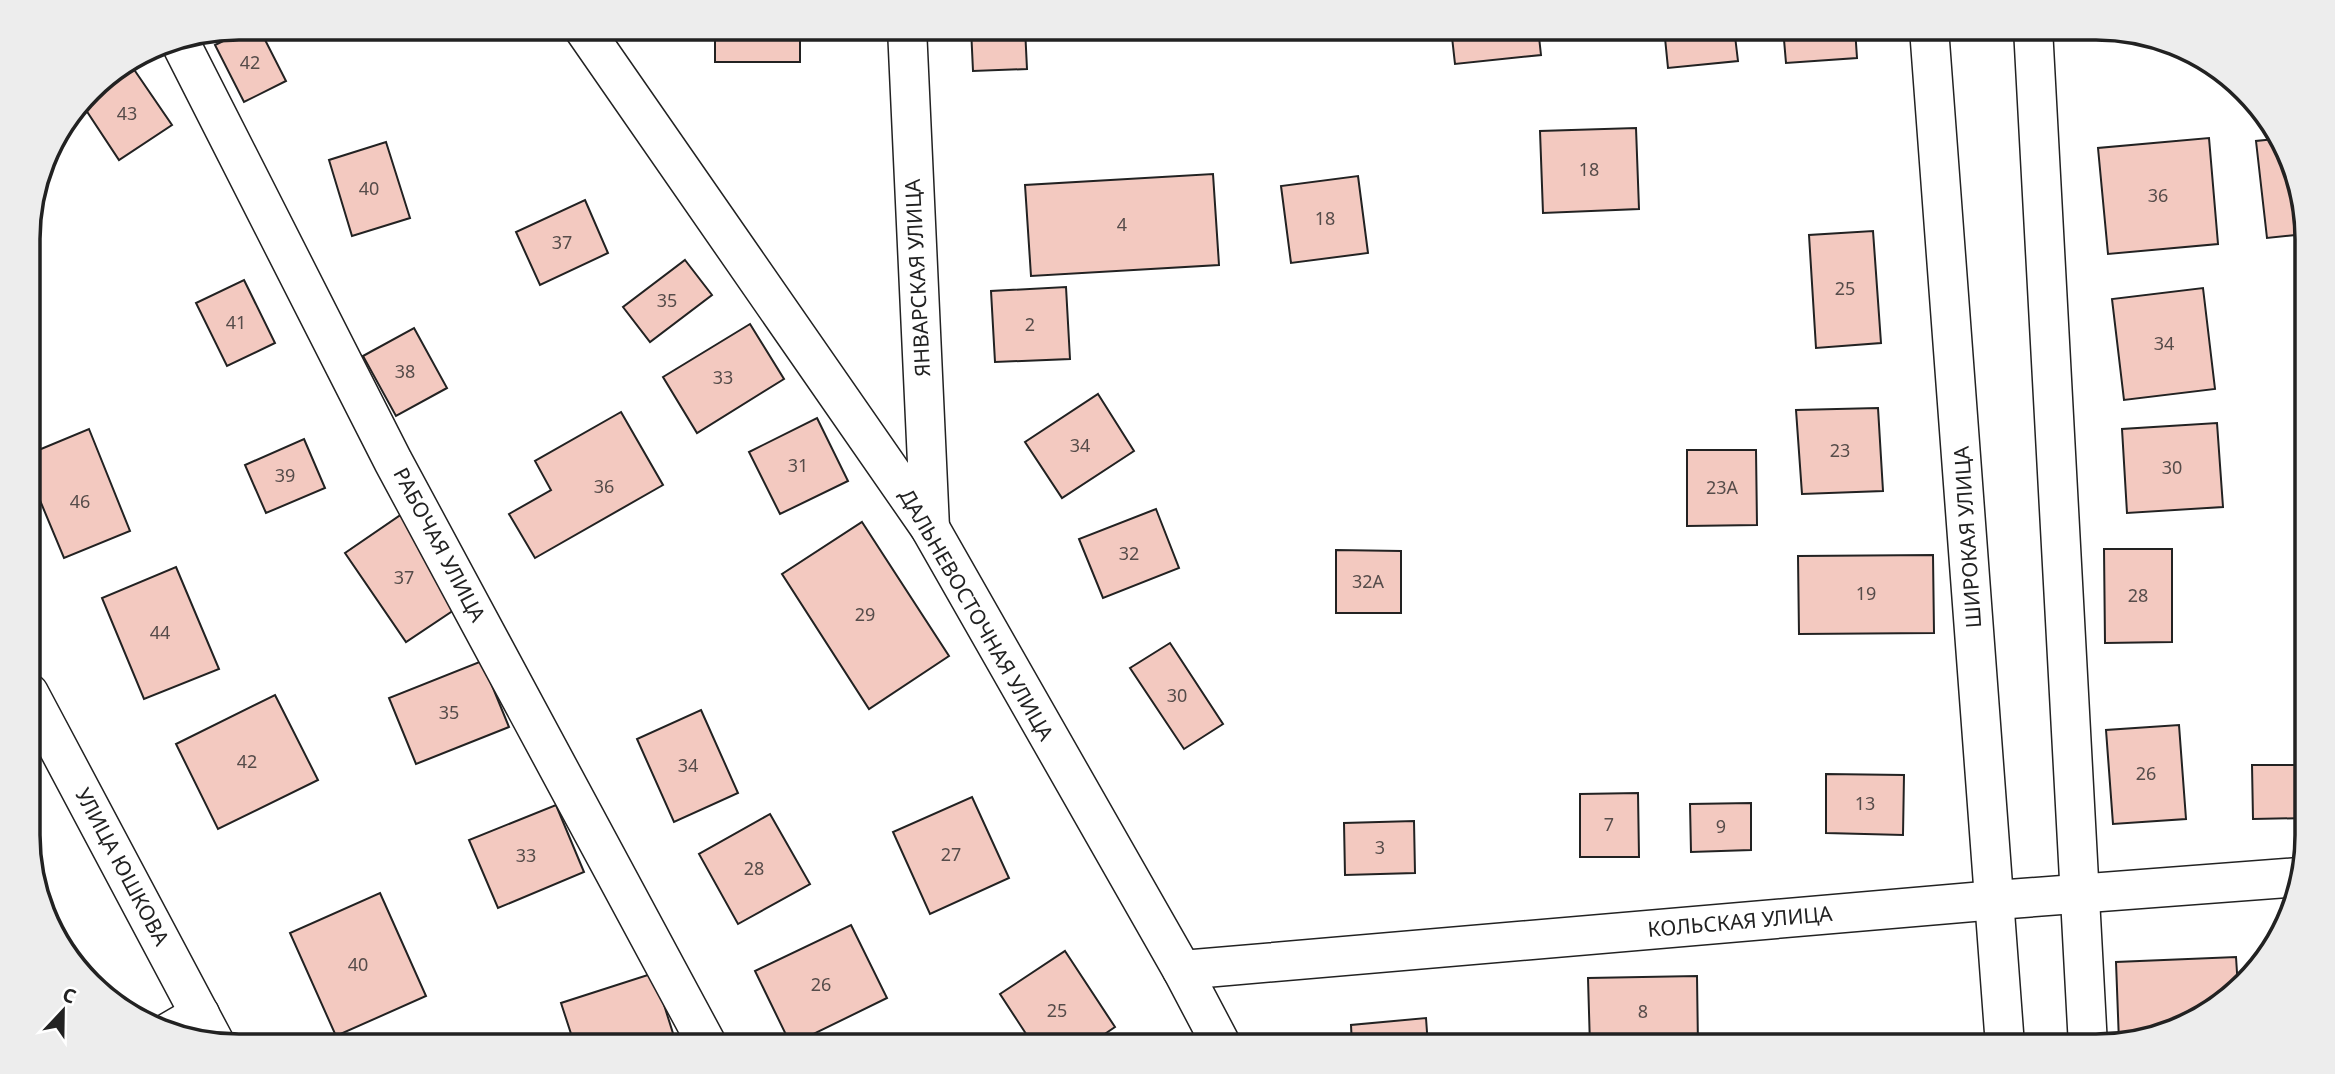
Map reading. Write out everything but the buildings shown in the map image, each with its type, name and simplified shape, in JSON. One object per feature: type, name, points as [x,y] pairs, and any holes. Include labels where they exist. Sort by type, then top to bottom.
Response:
[{"type":"street","name":"ШИРОКАЯ УЛИЦА","points":[[1930,40],[2004,1033]]},
{"type":"street","points":[[2034,40],[2087,1033]]},
{"type":"street","name":"ДАЛЬНЕВОСТОЧНАЯ УЛИЦА","points":[[592,41],[930,528],[1182,970],[1215,1033]]},
{"type":"street","name":"ЯНВАРСКАЯ УЛИЦА","points":[[908,41],[930,528]]},
{"type":"street","name":"РАБОЧАЯ УЛИЦА","points":[[183,49],[393,461],[701,1034]]},
{"type":"street","name":"УЛИЦА ЮШКОВА","points":[[40,714],[194,1028]]},
{"type":"street","name":"КОЛЬСКАЯ УЛИЦА","points":[[1182,970],[1996,900],[2290,878]]}]
